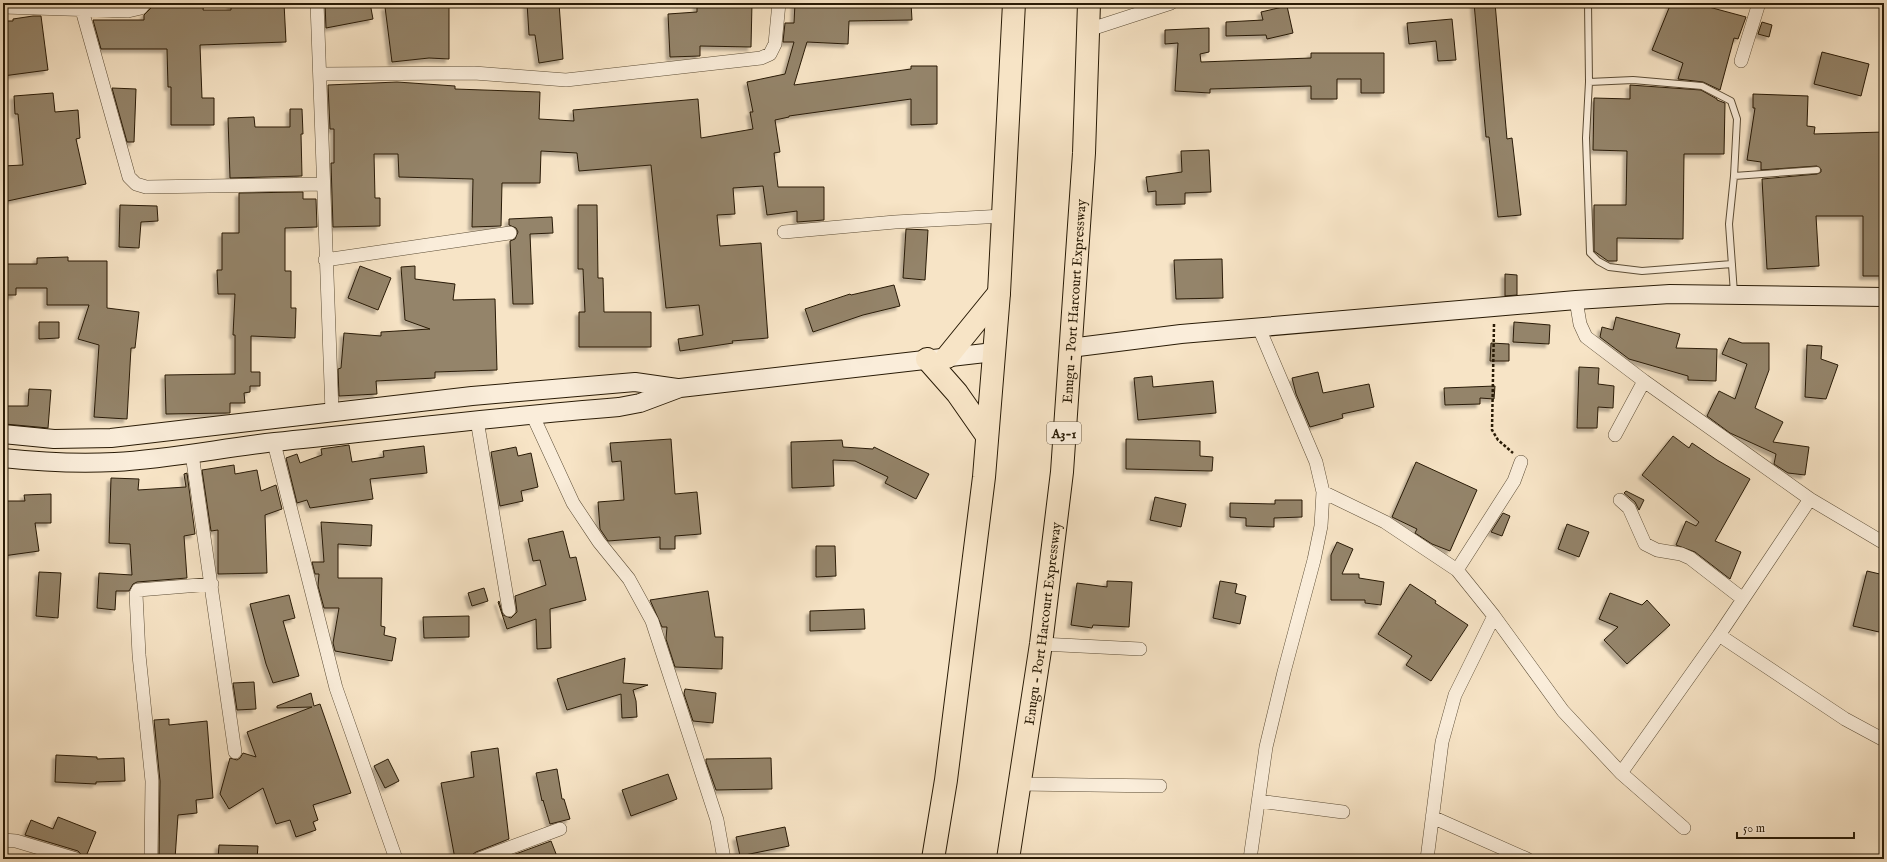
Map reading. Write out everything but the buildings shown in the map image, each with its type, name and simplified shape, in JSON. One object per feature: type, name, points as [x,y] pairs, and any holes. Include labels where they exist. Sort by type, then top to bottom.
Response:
[{"type":"highway","points":[[933,859],[946,780],[984,477],[1003,216],[1014,3]]},
{"type":"highway","name":"Enugu - Port Harcourt Expressway","points":[[1008,859],[1041,644],[1062,472],[1084,161],[1089,3]]},
{"type":"highway","points":[[987,436],[957,393],[937,358],[998,293]]},
{"type":"main road","points":[[1070,348],[1181,334],[1576,300],[1670,294],[1884,297]]},
{"type":"main road","points":[[3,458],[58,463],[116,462],[192,454],[274,442],[532,414],[619,407],[640,403],[680,388],[994,352]]},
{"type":"main road","points":[[3,434],[54,439],[111,438],[472,396],[607,384],[635,382],[680,388]]},
{"type":"street","points":[[3,8],[128,11],[140,8],[145,3]]},
{"type":"street","points":[[317,3],[321,74],[325,260],[332,412]]},
{"type":"street","points":[[321,74],[474,73],[566,80],[760,58],[770,54],[774,44],[779,3]]},
{"type":"street","points":[[1088,30],[1171,3]]},
{"type":"street","points":[[1741,61],[1759,3]]},
{"type":"street","points":[[82,10],[129,176],[136,184],[146,187],[323,184]]},
{"type":"street","points":[[784,232],[895,222],[1003,216]]},
{"type":"street","points":[[325,260],[510,233]]},
{"type":"street","points":[[1576,300],[1580,324],[1586,337],[1644,381],[1810,499],[1884,544]]},
{"type":"street","points":[[1250,859],[1266,747],[1314,560],[1321,526],[1323,492],[1316,462],[1259,328]]},
{"type":"street","points":[[1615,435],[1644,381]]},
{"type":"street","points":[[532,414],[573,503],[599,542],[629,579],[652,620],[717,820],[724,859]]},
{"type":"street","points":[[477,420],[508,610]]},
{"type":"street","points":[[274,442],[336,688],[396,859]]},
{"type":"street","points":[[192,454],[212,584],[235,752]]},
{"type":"street","points":[[1457,570],[1514,482],[1521,462]]},
{"type":"street","points":[[1323,492],[1385,522],[1457,570],[1494,616],[1563,711],[1621,773],[1684,828]]},
{"type":"street","points":[[1621,773],[1720,635],[1810,499]]},
{"type":"street","points":[[1620,500],[1629,508],[1645,544],[1657,550],[1681,554],[1690,558],[1743,599]]},
{"type":"street","points":[[151,859],[152,781],[139,655],[136,594],[138,590],[212,584]]},
{"type":"street","points":[[1427,859],[1442,742],[1455,695],[1494,616]]},
{"type":"street","points":[[1720,635],[1845,719],[1884,740]]},
{"type":"street","points":[[1041,644],[1140,649]]},
{"type":"street","points":[[1019,784],[1160,786]]},
{"type":"street","points":[[1259,801],[1343,812]]},
{"type":"street","points":[[1432,817],[1527,859]]},
{"type":"street","points":[[479,859],[560,829]]},
{"type":"street","points":[[3,840],[16,841],[76,859]]},
{"type":"lane","points":[[1588,3],[1589,82],[1586,138],[1590,253],[1598,261],[1610,267],[1642,271],[1732,264]]},
{"type":"lane","points":[[1589,82],[1634,80],[1702,86],[1731,101],[1737,118],[1734,176],[1729,224],[1734,295]]},
{"type":"lane","points":[[1734,176],[1817,170]]},
{"type":"path","points":[[1494,307],[1492,430],[1498,440],[1521,462]]}]
